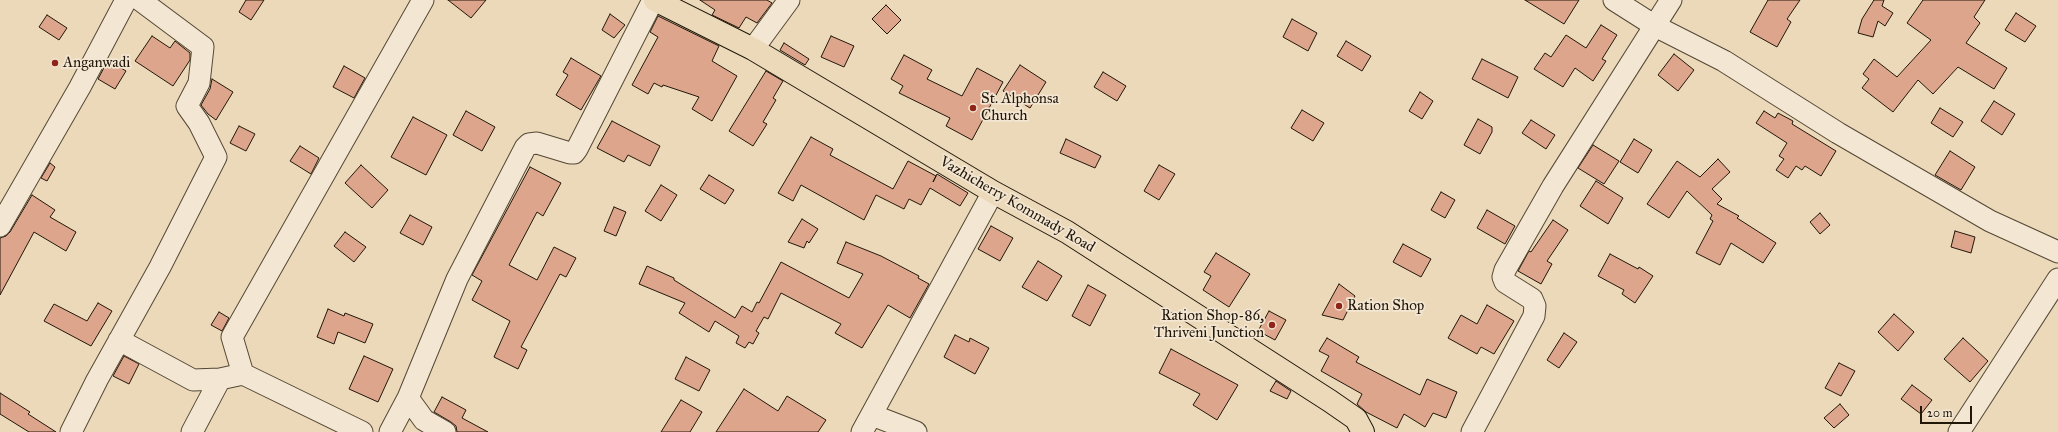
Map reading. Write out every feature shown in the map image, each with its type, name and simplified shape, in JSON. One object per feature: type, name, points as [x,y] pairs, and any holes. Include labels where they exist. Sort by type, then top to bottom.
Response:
[{"type":"main road","name":"Vazhicherry Kommady Road","points":[[654,0],[753,49],[993,192],[1067,232],[1317,392],[1356,419],[1363,432]]},
{"type":"street","points":[[0,226],[80,87],[126,0]]},
{"type":"street","points":[[71,432],[160,268],[216,157],[199,123],[187,106],[199,83],[203,46],[140,0]]},
{"type":"street","points":[[243,374],[232,337],[423,0]]},
{"type":"street","points":[[390,432],[408,398],[457,279],[525,148],[529,144],[537,143],[574,153],[654,0]]},
{"type":"street","points":[[753,49],[789,0]]},
{"type":"street","points":[[1614,0],[1655,26],[1724,61],[1838,134],[1990,221],[2058,252]]},
{"type":"street","points":[[1472,432],[1534,316],[1535,306],[1532,299],[1505,282],[1503,277],[1505,270],[1553,186],[1671,0]]},
{"type":"street","points":[[916,432],[867,424],[993,192]]},
{"type":"street","points":[[1959,432],[2058,279]]},
{"type":"street","points":[[120,340],[193,380],[220,379],[243,374],[362,432]]},
{"type":"street","points":[[192,432],[220,379]]},
{"type":"street","points":[[408,398],[424,420],[445,432]]},
{"type":"building","points":[[246,0],[264,0],[251,20],[239,12]]},
{"type":"building","points":[[448,0],[486,0],[471,18]]},
{"type":"building","points":[[700,0],[767,0],[772,3],[757,23],[746,17],[739,28],[712,15],[715,10]]},
{"type":"building","points":[[1525,0],[1579,0],[1564,24]]},
{"type":"building","points":[[1768,0],[1800,0],[1787,19],[1791,22],[1777,47],[1750,32]]},
{"type":"building","points":[[1874,0],[1884,0],[1882,6],[1893,13],[1885,26],[1878,21],[1873,37],[1858,33],[1862,19]]},
{"type":"building","points":[[1923,0],[1985,0],[1974,17],[1980,23],[1966,43],[2007,68],[1994,89],[1958,67],[1933,94],[1918,80],[1893,112],[1862,88],[1869,79],[1863,74],[1874,59],[1897,77],[1931,40],[1907,23]]},
{"type":"building","points":[[886,5],[901,20],[887,34],[872,19]]},
{"type":"building","points":[[2016,13],[2036,26],[2025,42],[2005,30]]},
{"type":"building","points":[[610,14],[625,25],[614,38],[602,30]]},
{"type":"building","points":[[47,15],[67,28],[59,40],[39,27]]},
{"type":"building","points":[[658,16],[719,46],[712,61],[737,76],[712,121],[692,109],[699,97],[663,85],[662,87],[654,83],[648,94],[632,85],[658,37],[650,32]]},
{"type":"building","points":[[1292,19],[1317,33],[1308,51],[1283,37]]},
{"type":"building","points":[[1601,25],[1617,35],[1602,59],[1606,61],[1593,81],[1575,68],[1563,87],[1534,69],[1545,53],[1551,57],[1566,35],[1586,48]]},
{"type":"building","points":[[152,36],[170,48],[175,41],[190,53],[190,60],[173,86],[135,61]]},
{"type":"building","points":[[831,36],[854,46],[844,67],[821,57]]},
{"type":"building","points":[[1346,41],[1371,56],[1362,71],[1337,56]]},
{"type":"building","points":[[784,43],[809,59],[805,65],[780,50]]},
{"type":"building","points":[[1674,54],[1694,70],[1678,91],[1658,75]]},
{"type":"building","points":[[904,55],[932,70],[927,79],[962,96],[977,68],[1003,82],[972,140],[946,126],[950,118],[899,93],[903,86],[891,79]]},
{"type":"building","points":[[571,58],[601,76],[581,110],[556,95],[568,75],[563,72]]},
{"type":"building","points":[[1482,59],[1518,77],[1508,98],[1472,79]]},
{"type":"building","points":[[108,60],[126,71],[115,89],[98,79]]},
{"type":"building","points":[[1020,65],[1046,82],[1030,108],[1003,91]]},
{"type":"building","points":[[344,66],[365,78],[354,98],[333,87]]},
{"type":"building","points":[[766,71],[783,81],[773,98],[776,100],[763,122],[767,124],[753,146],[729,131]]},
{"type":"building","points":[[1103,72],[1126,86],[1117,101],[1094,87]]},
{"type":"building","points":[[212,79],[233,92],[216,120],[208,114],[201,105],[210,89]]},
{"type":"building","points":[[1420,92],[1433,101],[1422,119],[1409,111]]},
{"type":"building","points":[[1994,101],[2015,114],[2002,135],[1981,121]]},
{"type":"building","points":[[1940,108],[1963,122],[1953,137],[1931,123]]},
{"type":"building","points":[[1302,110],[1324,123],[1313,141],[1291,128]]},
{"type":"building","points":[[466,111],[495,127],[482,151],[453,135]]},
{"type":"building","points":[[1764,111],[1775,118],[1778,113],[1793,121],[1792,124],[1836,151],[1821,176],[1805,166],[1802,170],[1796,166],[1788,178],[1776,170],[1784,159],[1779,156],[1787,143],[1756,123]]},
{"type":"building","points":[[413,117],[447,135],[426,175],[391,157]]},
{"type":"building","points":[[1478,119],[1492,127],[1492,132],[1480,154],[1464,145]]},
{"type":"building","points":[[1531,120],[1555,135],[1546,149],[1522,133]]},
{"type":"building","points":[[612,121],[660,146],[650,166],[628,155],[624,162],[597,148]]},
{"type":"building","points":[[239,126],[255,134],[246,151],[230,143]]},
{"type":"building","points":[[811,137],[833,149],[830,155],[893,189],[908,161],[936,176],[937,174],[968,193],[960,206],[930,188],[921,205],[909,199],[904,209],[876,195],[864,220],[801,185],[793,201],[778,193]]},
{"type":"building","points":[[1066,139],[1101,156],[1095,168],[1060,153]]},
{"type":"building","points":[[1634,139],[1652,150],[1638,173],[1620,162]]},
{"type":"building","points":[[1593,145],[1619,161],[1604,184],[1578,168]]},
{"type":"building","points":[[300,146],[319,158],[311,174],[290,161]]},
{"type":"building","points":[[1950,151],[1975,167],[1961,190],[1935,175]]},
{"type":"building","points":[[1718,159],[1730,172],[1712,189],[1722,199],[1717,204],[1739,216],[1737,218],[1776,243],[1763,263],[1731,243],[1720,265],[1696,253],[1713,221],[1710,219],[1712,215],[1687,191],[1669,218],[1647,204],[1677,161],[1700,177]]},
{"type":"building","points":[[50,163],[55,167],[47,181],[41,178]]},
{"type":"building","points":[[361,165],[388,190],[372,208],[345,183]]},
{"type":"building","points":[[1159,165],[1175,174],[1159,200],[1144,191]]},
{"type":"building","points":[[530,167],[561,183],[543,216],[537,212],[509,265],[537,280],[554,247],[576,258],[566,277],[560,274],[521,347],[527,350],[518,369],[494,357],[510,321],[472,300],[482,281],[472,275]]},
{"type":"building","points":[[709,175],[734,190],[725,204],[700,189]]},
{"type":"building","points":[[1596,181],[1623,198],[1608,224],[1580,206]]},
{"type":"building","points":[[661,185],[677,195],[661,221],[645,211]]},
{"type":"building","points":[[1441,192],[1455,200],[1445,218],[1431,210]]},
{"type":"building","points":[[32,195],[55,210],[50,217],[76,232],[66,251],[34,232],[0,295],[0,238],[6,236],[10,232]]},
{"type":"building","points":[[614,207],[626,212],[616,236],[604,231]]},
{"type":"building","points":[[1487,210],[1515,226],[1505,244],[1477,228]]},
{"type":"building","points":[[1820,213],[1830,225],[1820,234],[1810,222]]},
{"type":"building","points":[[410,215],[432,227],[423,245],[400,233]]},
{"type":"building","points":[[802,219],[818,229],[809,243],[807,241],[804,248],[788,242]]},
{"type":"building","points":[[1553,220],[1568,230],[1547,261],[1552,264],[1541,284],[1518,271],[1529,251],[1531,252]]},
{"type":"building","points":[[991,226],[1013,238],[1000,261],[978,249]]},
{"type":"building","points":[[1955,231],[1975,237],[1971,253],[1951,247]]},
{"type":"building","points":[[345,232],[366,247],[354,262],[334,246]]},
{"type":"building","points":[[846,242],[881,256],[919,276],[918,278],[929,284],[910,318],[888,305],[862,348],[835,333],[841,324],[781,293],[768,319],[764,317],[756,331],[759,333],[753,344],[749,342],[745,348],[736,343],[739,336],[715,321],[709,332],[679,313],[685,303],[639,284],[647,266],[674,278],[674,280],[735,318],[742,306],[752,312],[757,302],[759,303],[781,262],[849,298],[863,274],[837,263]]},
{"type":"building","points":[[1403,244],[1431,259],[1421,277],[1393,262]]},
{"type":"building","points":[[1216,253],[1250,274],[1229,307],[1203,290],[1211,276],[1204,272]]},
{"type":"building","points":[[1610,254],[1638,269],[1639,267],[1653,276],[1635,303],[1622,294],[1624,290],[1598,276]]},
{"type":"building","points":[[1038,261],[1062,276],[1047,301],[1022,287]]},
{"type":"building","name":"Ration Shop","points":[[1339,284],[1355,296],[1343,320],[1322,315]]},
{"type":"building","points":[[1088,285],[1106,295],[1090,326],[1072,316]]},
{"type":"building","points":[[98,303],[112,311],[91,346],[44,321],[54,304],[87,321]]},
{"type":"building","points":[[1487,305],[1514,321],[1494,354],[1481,347],[1477,354],[1448,338],[1461,315],[1477,324]]},
{"type":"building","points":[[328,309],[344,316],[345,313],[373,324],[365,343],[338,332],[334,344],[317,337]]},
{"type":"building","name":"Ration Shop-86, Thriveni Junction","points":[[1269,311],[1286,320],[1275,340],[1258,331]]},
{"type":"building","points":[[219,312],[229,318],[222,331],[211,325]]},
{"type":"building","points":[[1894,314],[1914,332],[1898,351],[1878,332]]},
{"type":"building","points":[[1564,333],[1577,342],[1559,368],[1547,360]]},
{"type":"building","points":[[955,335],[969,342],[970,338],[989,348],[975,374],[944,357]]},
{"type":"building","points":[[1327,338],[1359,357],[1356,362],[1420,395],[1427,379],[1457,392],[1446,418],[1433,413],[1425,427],[1404,414],[1397,428],[1366,412],[1357,404],[1362,394],[1321,371],[1329,356],[1319,351]]},
{"type":"building","points":[[1963,338],[1988,361],[1970,382],[1944,359]]},
{"type":"building","points":[[1171,349],[1238,385],[1217,420],[1193,405],[1200,394],[1159,373]]},
{"type":"building","points":[[124,356],[139,364],[129,384],[113,376]]},
{"type":"building","points":[[364,356],[393,369],[378,402],[349,389]]},
{"type":"building","points":[[686,357],[710,370],[699,391],[675,379]]},
{"type":"building","points":[[1839,363],[1855,371],[1841,396],[1825,388]]},
{"type":"building","points":[[1276,381],[1291,391],[1287,399],[1270,391]]},
{"type":"building","points":[[1912,385],[1932,400],[1921,414],[1901,399]]},
{"type":"building","points":[[744,389],[778,411],[787,396],[826,420],[818,432],[716,432]]},
{"type":"building","points":[[0,393],[30,412],[28,414],[56,432],[29,432],[0,414]]},
{"type":"building","points":[[442,397],[466,410],[462,418],[488,432],[457,432],[456,426],[434,412]]},
{"type":"building","points":[[681,400],[702,412],[690,432],[661,432]]},
{"type":"building","points":[[1840,404],[1849,415],[1834,428],[1824,418]]},
{"type":"place","name":"Anganwadi","points":[[55,63]]},
{"type":"place","name":"St. Alphonsa Church","points":[[973,108]]},
{"type":"place","name":"Ration Shop","points":[[1339,306]]},
{"type":"place","name":"Ration Shop-86, Thriveni Junction","points":[[1272,325]]}]
